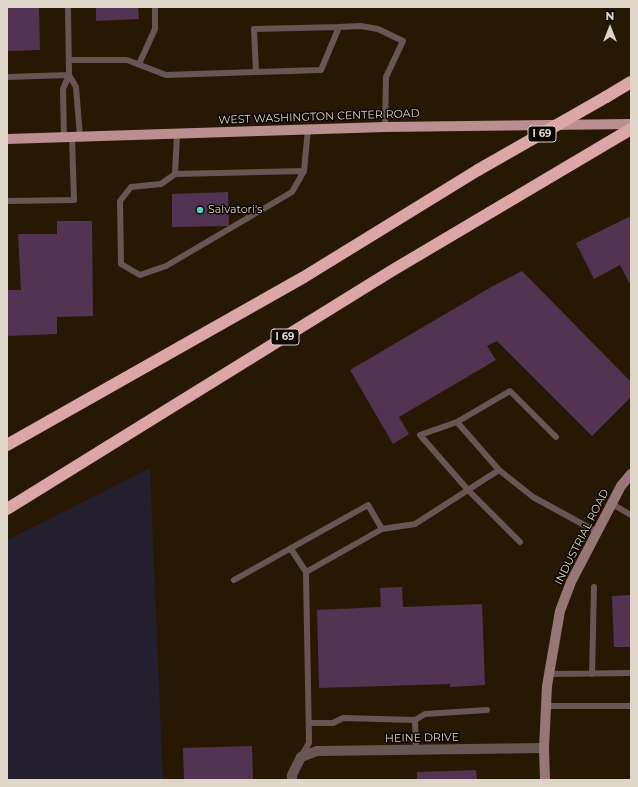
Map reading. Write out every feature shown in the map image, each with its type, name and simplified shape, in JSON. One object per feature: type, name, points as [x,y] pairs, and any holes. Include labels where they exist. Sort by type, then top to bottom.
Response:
[{"type":"highway","name":"I 69","points":[[7,445],[304,277],[478,170],[631,82]]},
{"type":"highway","name":"I 69","points":[[7,509],[393,270],[631,129]]},
{"type":"main road","name":"WEST WASHINGTON CENTER ROAD","points":[[7,139],[385,127],[631,124]]},
{"type":"street","name":"INDUSTRIAL ROAD","points":[[545,780],[544,748],[546,706],[549,674],[560,611],[571,582],[621,486],[631,474]]},
{"type":"street","name":"HEINE DRIVE","points":[[301,757],[316,751],[544,748]]},
{"type":"street","points":[[292,780],[292,775],[301,757]]},
{"type":"lane","points":[[68,7],[69,75],[63,89],[72,137]]},
{"type":"lane","points":[[139,64],[155,29],[155,7]]},
{"type":"lane","points":[[256,72],[254,29],[361,26],[378,29],[403,42],[386,77],[385,127]]},
{"type":"lane","points":[[69,60],[126,60],[166,75],[321,70],[339,27]]},
{"type":"lane","points":[[7,77],[69,75]]},
{"type":"lane","points":[[7,201],[74,200],[72,137],[76,87],[69,75]]},
{"type":"lane","points":[[304,171],[175,174],[161,184],[131,187],[120,201],[121,264],[140,275],[166,266],[292,192],[304,171],[308,129]]},
{"type":"lane","points":[[175,174],[177,134]]},
{"type":"lane","points":[[520,542],[468,490],[420,435],[457,422],[510,391],[556,437]]},
{"type":"lane","points":[[457,422],[499,470],[533,497],[597,532]]},
{"type":"lane","points":[[306,572],[382,529],[415,524],[499,470]]},
{"type":"lane","points":[[612,504],[631,515]]},
{"type":"lane","points":[[234,580],[368,505],[382,529]]},
{"type":"lane","points":[[291,549],[306,572],[309,743],[301,757]]},
{"type":"lane","points":[[592,674],[594,587]]},
{"type":"lane","points":[[549,674],[631,673]]},
{"type":"lane","points":[[546,706],[631,706]]},
{"type":"lane","points":[[309,723],[333,723],[343,718],[415,720],[425,714],[487,710]]},
{"type":"lane","points":[[415,720],[416,750]]},
{"type":"shaded area","points":[[150,468],[163,780],[7,780],[7,540]]},
{"type":"building","points":[[7,7],[39,7],[40,50],[7,51]]},
{"type":"building","points":[[96,7],[138,7],[139,19],[96,21]]},
{"type":"building","name":"Salvatori's","points":[[228,192],[229,226],[172,227],[172,194]]},
{"type":"building","points":[[631,216],[631,286],[620,265],[594,279],[576,243]]},
{"type":"building","points":[[57,221],[92,221],[93,316],[57,317],[57,334],[7,336],[7,290],[21,290],[18,234],[57,234]]},
{"type":"building","points":[[522,271],[631,382],[631,397],[592,436],[497,341],[487,346],[496,360],[399,417],[409,434],[393,444],[350,370],[493,286]]},
{"type":"building","points":[[402,587],[403,607],[482,604],[485,685],[450,687],[450,684],[319,688],[317,610],[381,607],[380,588]]},
{"type":"building","points":[[631,595],[631,647],[614,647],[612,596]]},
{"type":"building","points":[[252,746],[253,780],[184,780],[183,748]]},
{"type":"building","points":[[476,770],[477,780],[417,780],[417,772]]},
{"type":"place","name":"Salvatori's","points":[[200,210]]}]
